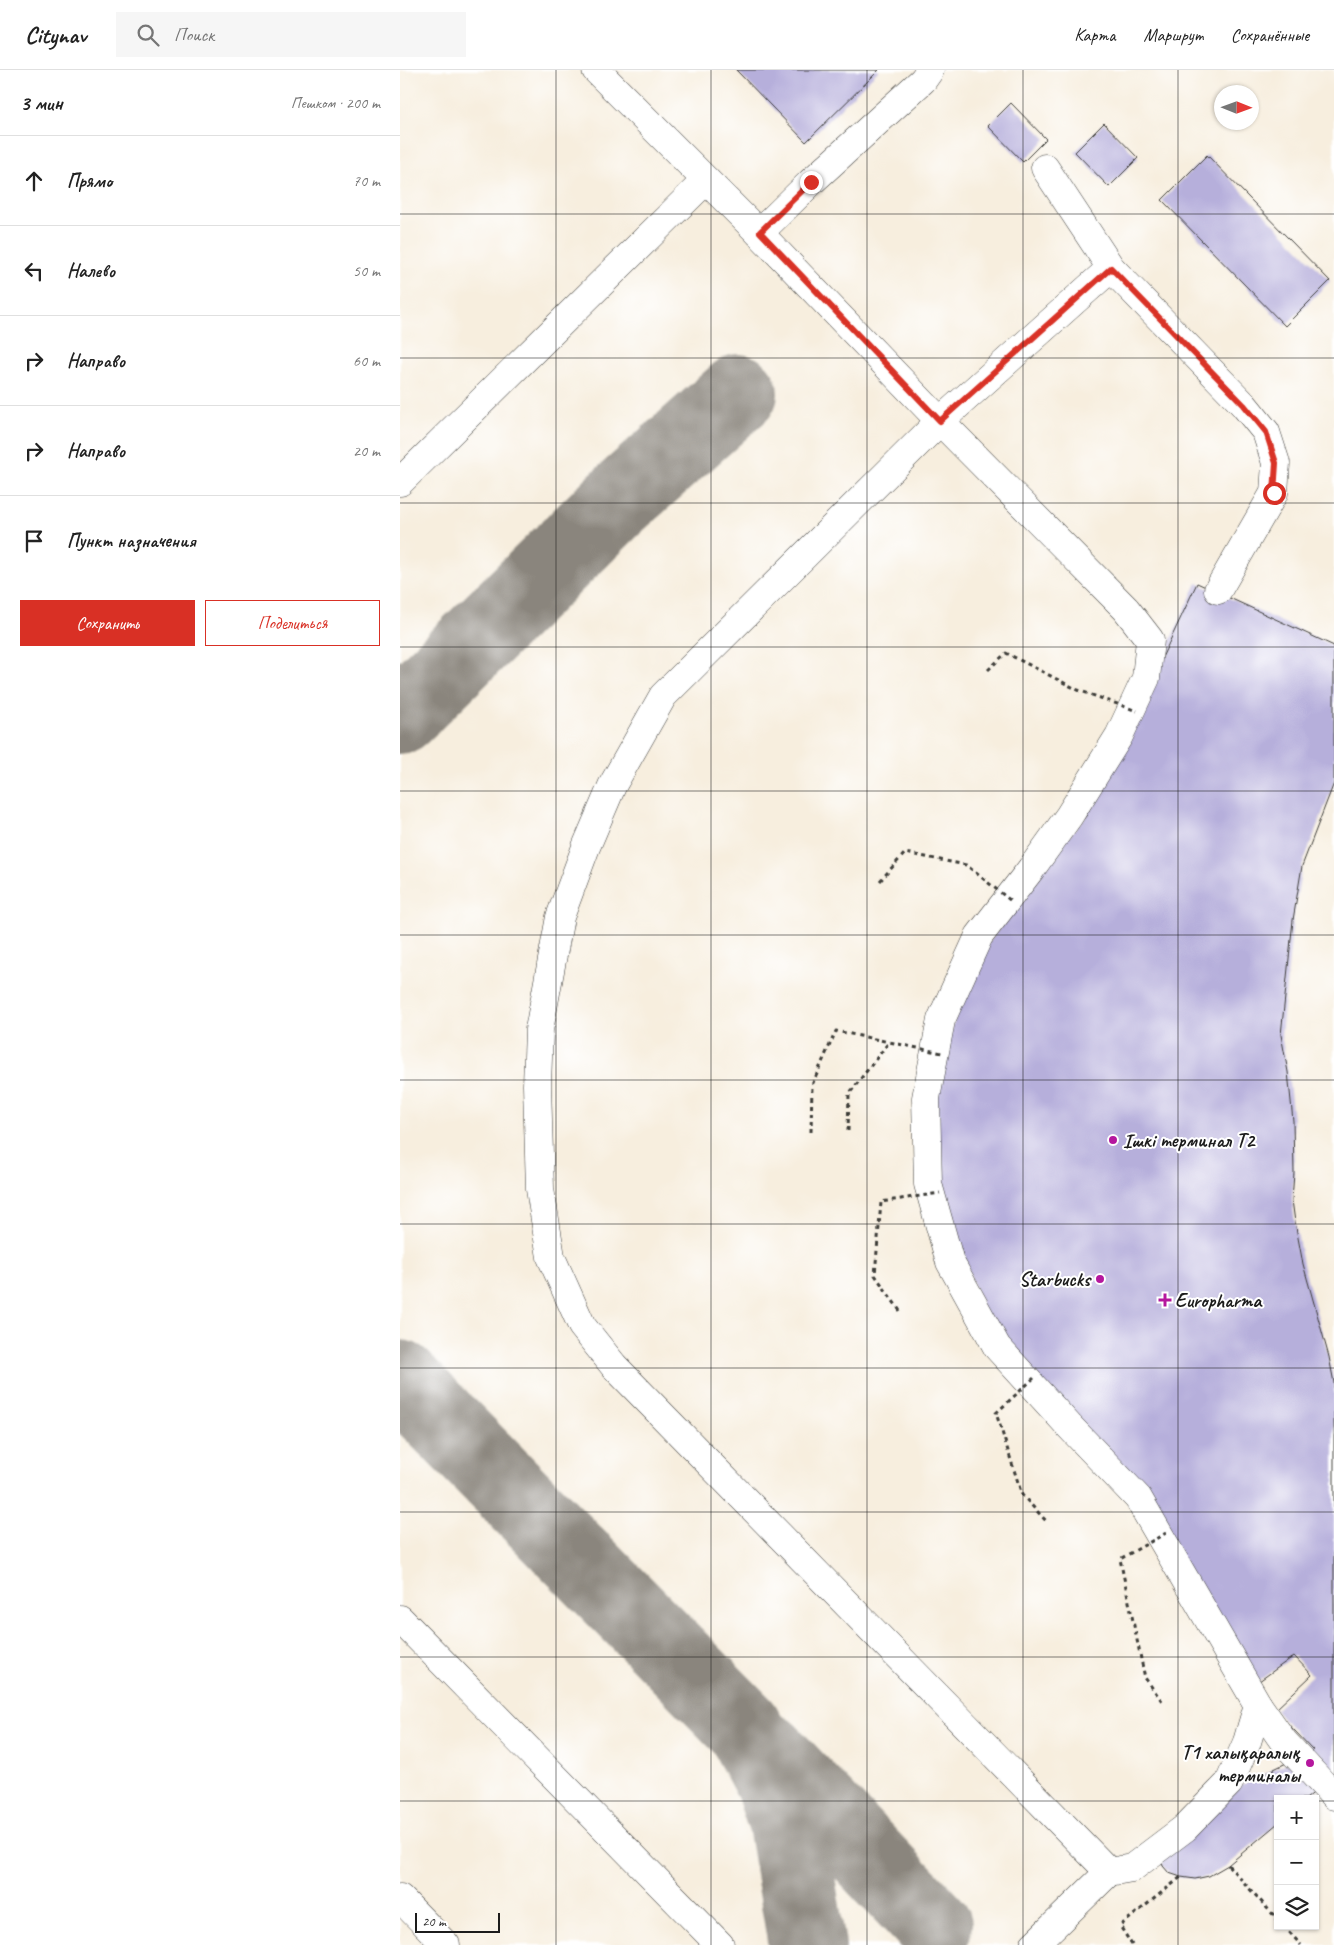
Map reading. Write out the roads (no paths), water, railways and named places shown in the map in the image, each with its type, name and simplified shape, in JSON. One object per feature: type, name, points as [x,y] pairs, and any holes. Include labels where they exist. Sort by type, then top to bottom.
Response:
[{"type":"lane","points":[[596,70],[760,232],[940,421],[1126,609],[1150,640],[1146,678],[1119,736],[1069,816],[979,936],[941,1020],[926,1098],[928,1184],[950,1262],[997,1347],[1138,1498],[1258,1705],[1284,1742],[1334,1796]]},
{"type":"lane","points":[[760,232],[811,182],[923,80],[930,70]]},
{"type":"lane","points":[[1045,168],[1111,268],[1244,405],[1266,432],[1276,463],[1274,493],[1218,590]]},
{"type":"lane","points":[[400,482],[706,180]]},
{"type":"lane","points":[[1110,1872],[614,1366],[582,1326],[551,1257],[540,1189],[537,1085],[539,1030],[560,918],[586,847],[612,786],[663,696],[940,421],[1111,268]]},
{"type":"lane","points":[[400,1619],[720,1945]]},
{"type":"lane","points":[[1034,1945],[1110,1872],[1132,1868],[1185,1828],[1229,1783],[1247,1742],[1258,1705]]},
{"type":"lane","points":[[400,1898],[446,1945]]},
{"type":"place","name":"Ішкі терминал T2","points":[[1113,1140]]},
{"type":"place","name":"Starbucks","points":[[1100,1279]]},
{"type":"place","name":"Europharma","points":[[1165,1300]]},
{"type":"place","name":"T1 халықаралық терминалы","points":[[1310,1763]]}]
